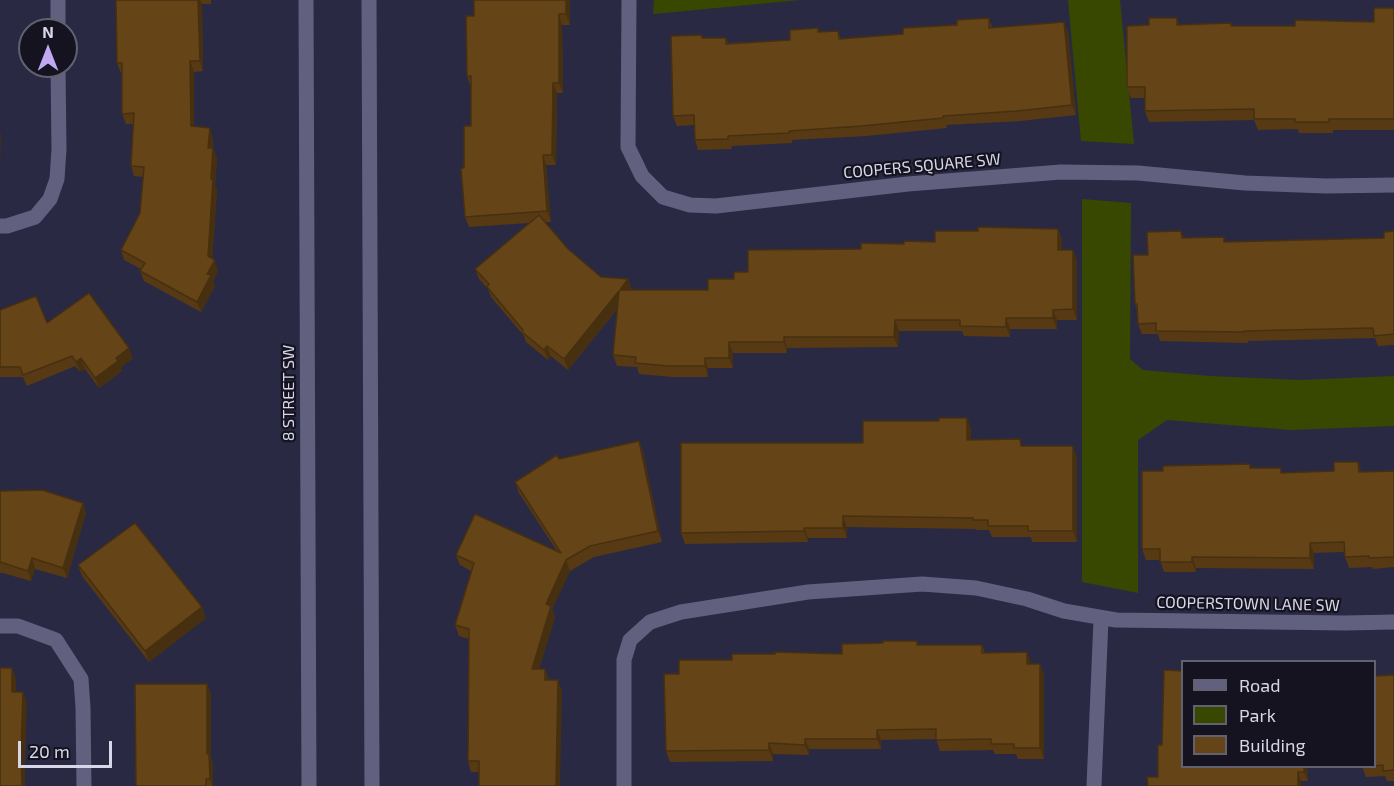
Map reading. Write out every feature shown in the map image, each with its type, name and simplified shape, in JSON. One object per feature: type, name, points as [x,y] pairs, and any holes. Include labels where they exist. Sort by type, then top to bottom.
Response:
[{"type":"street","points":[[58,0],[58,18]]},
{"type":"street","name":"8 STREET SW","points":[[306,0],[309,786]]},
{"type":"street","points":[[369,0],[372,786]]},
{"type":"street","name":"COOPERS SQUARE SW","points":[[628,0],[628,147],[642,176],[663,197],[690,205],[716,206],[908,184],[1061,172],[1138,173],[1245,183],[1327,186],[1394,185]]},
{"type":"street","points":[[0,226],[35,217],[50,200],[57,179],[58,78]]},
{"type":"street","name":"COOPERSTOWN LANE SW","points":[[624,786],[624,660],[630,640],[650,622],[681,612],[808,592],[922,584],[976,588],[1101,619],[1262,623],[1394,622]]},
{"type":"street","points":[[1094,786],[1101,619]]},
{"type":"street","points":[[0,626],[18,626],[56,640],[81,679],[84,786]]},
{"type":"green space","points":[[654,0],[800,0],[653,14]]},
{"type":"green space","points":[[1068,0],[1120,0],[1134,144],[1081,141]]},
{"type":"green space","points":[[1082,199],[1131,203],[1130,359],[1143,370],[1300,380],[1394,376],[1394,426],[1291,430],[1167,420],[1138,440],[1138,593],[1082,582]]},
{"type":"building","points":[[116,0],[198,0],[200,61],[190,61],[191,126],[210,128],[208,148],[213,148],[211,179],[213,179],[208,256],[215,260],[207,274],[211,275],[197,302],[140,271],[145,263],[121,250],[140,213],[144,167],[131,166],[134,113],[122,114],[122,63],[117,63]]},
{"type":"building","points":[[474,0],[566,0],[566,14],[559,14],[559,83],[553,83],[552,155],[543,155],[547,211],[465,217],[461,168],[464,168],[464,126],[471,126],[471,76],[467,76],[466,16],[474,16]]},
{"type":"building","points":[[1374,8],[1394,8],[1394,119],[1329,119],[1329,122],[1295,122],[1295,119],[1254,119],[1254,109],[1145,111],[1145,87],[1127,87],[1127,26],[1149,25],[1149,18],[1177,18],[1177,25],[1231,23],[1231,26],[1295,26],[1295,20],[1374,22]]},
{"type":"building","points":[[989,18],[989,28],[1064,22],[1072,105],[789,131],[789,133],[728,136],[728,139],[695,140],[694,115],[673,116],[671,36],[702,35],[702,38],[726,38],[726,44],[790,40],[790,30],[818,28],[818,32],[838,31],[839,39],[903,34],[903,28],[957,25],[957,20]]},
{"type":"building","points":[[539,215],[568,249],[601,277],[628,279],[620,290],[708,290],[708,279],[734,279],[734,272],[748,272],[748,250],[861,249],[861,243],[935,242],[935,231],[978,231],[978,227],[1058,229],[1058,250],[1073,250],[1073,309],[1053,310],[1053,318],[1006,318],[1006,327],[960,326],[960,320],[895,320],[894,337],[784,337],[784,342],[729,342],[729,358],[705,358],[705,366],[668,366],[635,363],[636,357],[613,355],[619,291],[564,359],[547,346],[544,350],[522,332],[523,330],[487,287],[489,284],[475,269]]},
{"type":"building","points":[[1181,231],[1182,238],[1224,237],[1224,242],[1384,238],[1384,232],[1394,231],[1394,334],[1374,336],[1373,328],[1244,332],[1156,331],[1156,323],[1138,324],[1133,255],[1148,255],[1147,232]]},
{"type":"building","points":[[89,293],[129,348],[116,358],[118,361],[95,378],[81,358],[76,362],[72,356],[23,375],[20,367],[0,367],[0,310],[36,296],[47,323]]},
{"type":"building","points":[[939,418],[967,418],[967,440],[1020,439],[1021,446],[1073,446],[1073,531],[1028,531],[1028,526],[988,526],[988,520],[973,520],[973,518],[843,516],[843,528],[681,533],[681,443],[863,443],[863,421],[939,421]]},
{"type":"building","points":[[639,441],[658,531],[590,546],[566,560],[546,604],[551,606],[532,669],[545,669],[545,680],[558,680],[556,786],[479,786],[479,761],[468,761],[469,629],[455,625],[474,563],[456,555],[475,514],[561,553],[515,482],[557,455],[559,459]]},
{"type":"building","points":[[1334,462],[1358,462],[1359,472],[1394,471],[1394,557],[1345,557],[1344,542],[1310,543],[1310,558],[1192,557],[1192,562],[1160,562],[1160,549],[1142,549],[1142,471],[1163,471],[1163,466],[1250,464],[1250,468],[1281,468],[1281,473],[1334,471]]},
{"type":"building","points":[[42,490],[83,503],[63,568],[32,558],[28,571],[0,562],[0,491]]},
{"type":"building","points":[[135,523],[202,607],[145,651],[78,565]]},
{"type":"building","points":[[883,641],[917,641],[917,645],[982,645],[982,653],[1027,652],[1027,664],[1040,664],[1040,748],[1014,748],[1014,744],[991,744],[991,739],[936,740],[936,729],[877,730],[877,739],[805,739],[805,745],[769,743],[769,750],[666,751],[664,674],[679,674],[679,660],[732,660],[732,654],[775,654],[775,652],[842,654],[842,644],[883,643]]},
{"type":"building","points":[[0,668],[12,668],[12,692],[23,692],[22,786],[0,786]]},
{"type":"building","points":[[1164,670],[1181,671],[1181,768],[1304,768],[1304,772],[1298,772],[1298,786],[1148,786],[1147,777],[1158,777],[1158,745],[1162,745]]},
{"type":"building","points":[[1394,675],[1394,770],[1383,771],[1383,765],[1376,766],[1376,676]]},
{"type":"building","points":[[135,684],[207,684],[207,754],[209,754],[210,779],[206,779],[206,786],[136,786]]}]
